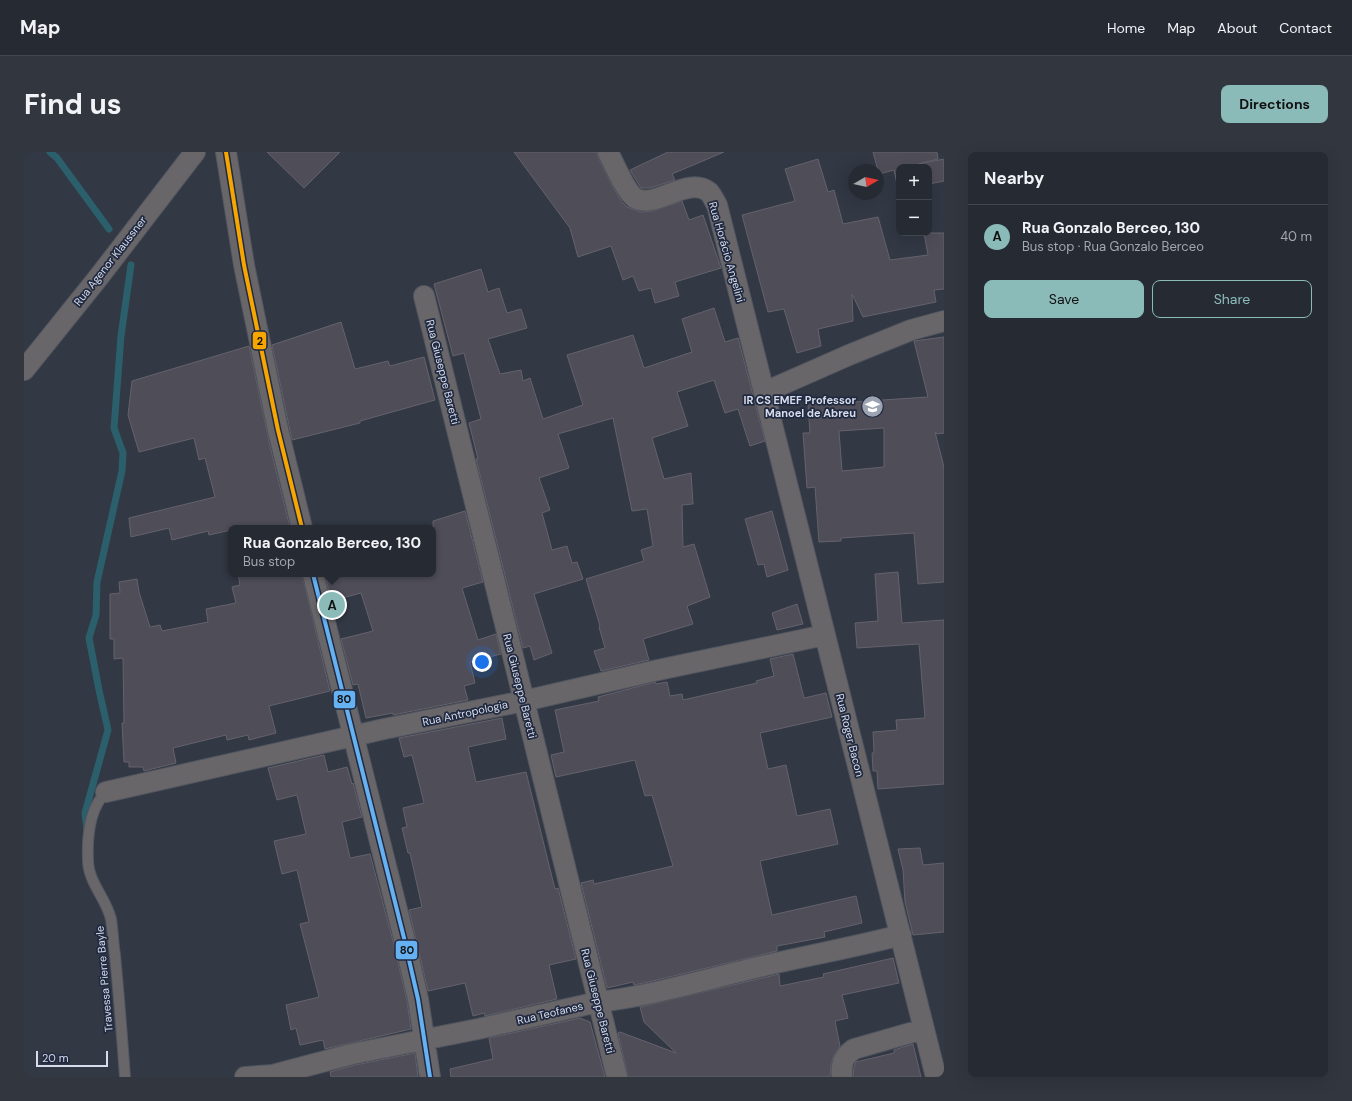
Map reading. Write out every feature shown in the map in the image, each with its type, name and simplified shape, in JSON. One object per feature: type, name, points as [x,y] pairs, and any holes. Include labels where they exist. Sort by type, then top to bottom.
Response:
[{"type":"street","name":"Rua Agenor Klaussner","points":[[24,370],[98,278],[195,152]]},
{"type":"street","points":[[226,152],[244,265],[278,430],[301,525]]},
{"type":"street","name":"Rua Horácio Angelini","points":[[608,152],[627,189],[634,197],[642,200],[651,199],[687,188],[700,188],[710,192],[717,206],[765,392]]},
{"type":"street","name":"Rua Giuseppe Baretti","points":[[424,296],[617,1077]]},
{"type":"street","points":[[765,392],[849,354],[911,330],[944,321]]},
{"type":"street","name":"Rua Roger Bacon","points":[[765,392],[936,1077]]},
{"type":"street","points":[[314,577],[404,938],[418,999],[430,1077]]},
{"type":"street","name":"Rua Antropologia","points":[[106,792],[524,701],[658,670],[825,635]]},
{"type":"street","name":"Rua Teofanes","points":[[245,1077],[273,1076],[352,1054],[425,1040],[598,1002],[648,993],[752,968],[863,945],[901,935]]},
{"type":"street","points":[[842,1077],[842,1064],[848,1054],[854,1049],[924,1029]]},
{"type":"lane","name":"Travessa Pierre Bayle","points":[[106,792],[99,800],[89,826],[88,860],[89,874],[107,907],[111,918],[125,1077]]},
{"type":"building","points":[[267,152],[340,152],[304,188]]},
{"type":"building","points":[[514,152],[597,152],[614,189],[627,207],[640,212],[653,211],[682,201],[689,220],[703,215],[721,268],[675,282],[679,296],[655,303],[651,288],[639,291],[633,276],[623,280],[611,246],[578,257],[570,228]]},
{"type":"building","points":[[668,152],[724,152],[672,174],[675,180],[650,188],[641,188],[630,170]]},
{"type":"building","points":[[873,152],[937,152],[938,159],[918,164],[896,164],[896,180],[894,170],[884,173],[884,164],[876,164]]},
{"type":"building","points":[[818,159],[828,192],[834,190],[843,224],[878,217],[890,260],[928,255],[925,236],[932,236],[932,233],[944,233],[944,289],[934,290],[936,302],[863,317],[852,294],[853,321],[818,329],[821,346],[797,353],[784,309],[768,312],[742,215],[795,201],[785,169]]},
{"type":"building","points":[[944,159],[944,181],[932,183],[932,164],[918,164]]},
{"type":"building","points":[[481,269],[488,292],[499,288],[507,313],[521,309],[527,328],[488,339],[500,374],[521,370],[523,381],[530,378],[543,419],[583,405],[567,355],[633,335],[644,368],[692,352],[682,319],[714,308],[725,342],[738,338],[765,441],[750,446],[738,409],[725,413],[714,380],[677,392],[688,426],[652,438],[664,479],[691,473],[693,504],[682,505],[683,547],[694,544],[710,597],[687,606],[693,624],[643,639],[649,660],[601,671],[594,651],[605,648],[586,579],[644,561],[641,550],[653,546],[647,509],[632,511],[613,418],[558,434],[569,468],[539,478],[550,510],[542,513],[552,550],[567,546],[572,563],[577,562],[583,579],[534,594],[552,653],[534,660],[530,646],[523,648],[476,459],[478,459],[469,423],[481,419],[464,353],[453,356],[434,284]]},
{"type":"building","points":[[341,322],[355,369],[388,361],[390,366],[424,357],[435,400],[360,421],[360,423],[292,440],[272,345]]},
{"type":"building","points":[[944,337],[944,433],[937,434],[935,432],[944,467],[944,582],[918,584],[914,533],[841,538],[841,541],[819,542],[815,487],[807,488],[803,433],[810,433],[808,405],[928,397],[914,341]],"holes":[[[884,428],[884,467],[842,471],[839,431]]]},
{"type":"building","points":[[249,346],[270,446],[289,525],[228,525],[228,531],[209,535],[208,531],[172,540],[169,528],[131,537],[129,518],[215,497],[205,458],[199,460],[194,438],[139,452],[128,415],[132,381]]},
{"type":"building","points":[[465,511],[483,582],[462,588],[478,640],[496,634],[501,654],[470,662],[475,683],[464,686],[468,700],[393,715],[393,713],[366,718],[358,684],[353,685],[341,639],[373,631],[361,593],[331,601],[326,577],[436,577],[436,525],[433,525],[433,521]]},
{"type":"building","points":[[772,511],[788,570],[767,577],[764,564],[758,565],[745,519]]},
{"type":"building","points":[[898,572],[902,623],[944,620],[944,784],[878,789],[877,771],[873,771],[873,732],[897,730],[896,720],[925,718],[919,644],[857,648],[855,623],[878,621],[875,574]]},
{"type":"building","points":[[239,577],[303,577],[330,691],[269,706],[276,733],[249,740],[248,735],[227,740],[226,735],[173,748],[176,763],[144,771],[143,767],[129,767],[129,762],[124,762],[122,723],[124,723],[123,658],[114,659],[114,639],[110,639],[110,594],[120,593],[119,582],[137,579],[139,592],[150,627],[160,625],[162,631],[208,622],[206,609],[236,603],[232,587],[240,585]]},
{"type":"building","points":[[797,604],[803,624],[777,630],[772,613]]},
{"type":"building","points":[[793,654],[804,698],[826,693],[832,717],[760,733],[768,769],[786,765],[797,816],[830,809],[838,844],[760,861],[772,915],[856,896],[862,923],[824,932],[825,937],[777,946],[777,951],[653,981],[634,985],[633,982],[607,988],[581,883],[593,880],[594,884],[673,866],[652,795],[645,796],[635,760],[556,777],[551,755],[564,752],[555,710],[599,701],[598,697],[655,682],[656,684],[667,682],[670,696],[682,694],[683,700],[757,683],[756,681],[774,676],[770,659]]},
{"type":"building","points":[[502,718],[506,739],[468,747],[476,782],[526,772],[555,889],[558,888],[576,959],[549,965],[557,999],[485,1016],[484,1013],[473,1016],[465,983],[428,991],[409,910],[422,907],[410,853],[408,853],[402,828],[407,827],[403,808],[424,803],[412,755],[404,757],[399,738]]},
{"type":"building","points":[[324,755],[328,772],[347,767],[352,784],[353,783],[362,817],[342,822],[350,858],[370,854],[393,941],[407,1001],[411,1029],[325,1049],[323,1040],[300,1045],[296,1028],[291,1030],[286,1005],[319,997],[300,924],[309,922],[297,870],[282,874],[274,841],[306,834],[297,795],[277,800],[268,768]]},
{"type":"building","points":[[920,848],[923,865],[944,863],[944,932],[913,935],[905,902],[903,870],[898,849]]},
{"type":"building","points":[[893,958],[899,983],[842,995],[848,1018],[835,1021],[840,1046],[833,1057],[830,1077],[628,1077],[618,1033],[620,1032],[676,1053],[644,1022],[640,1007],[779,974],[780,986],[824,977],[823,974]]},
{"type":"building","points":[[580,1018],[590,1022],[605,1077],[451,1077],[450,1069],[493,1059],[489,1038]]},
{"type":"building","points":[[913,1044],[921,1077],[853,1077],[856,1062],[894,1053],[894,1050]]},
{"type":"building","points":[[415,1053],[418,1077],[331,1077],[330,1072],[355,1065]]},
{"type":"waterway","points":[[50,152],[57,158],[109,229]]},
{"type":"waterway","points":[[87,829],[85,813],[108,730],[89,638],[96,615],[97,582],[122,471],[123,453],[114,428],[121,336],[131,265]]},
{"type":"transit line","name":"2","points":[[226,152],[244,265],[278,430],[301,525]]},
{"type":"transit line","name":"80","points":[[314,577],[404,938],[418,999],[430,1077]]},
{"type":"place","name":"IR CS EMEF Professor Manoel de Abreu","points":[[872,406]]},
{"type":"place","name":"Rua Gonzalo Berceo, 130","points":[[332,605]]}]
